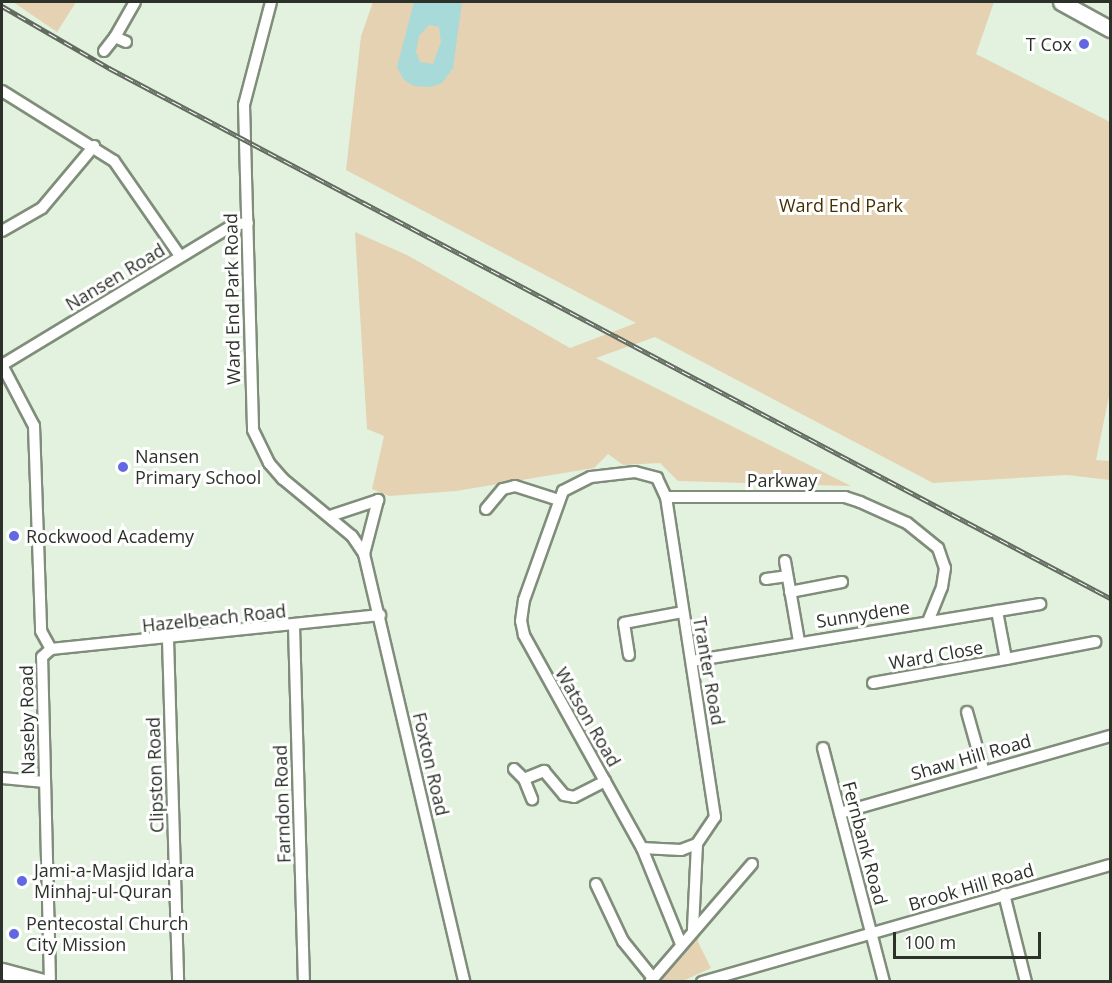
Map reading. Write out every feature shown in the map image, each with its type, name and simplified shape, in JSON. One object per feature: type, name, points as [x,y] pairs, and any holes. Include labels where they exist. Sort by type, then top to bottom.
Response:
[{"type":"main road","points":[[1062,2],[1110,29]]},
{"type":"main road","points":[[2,971],[43,981]]},
{"type":"street","points":[[104,51],[115,37],[135,2]]},
{"type":"street","name":"Ward End Park Road","points":[[271,2],[244,91],[253,430],[269,463],[283,479],[352,536],[364,554]]},
{"type":"street","points":[[115,37],[126,42]]},
{"type":"street","points":[[2,91],[94,146],[125,175],[180,256]]},
{"type":"street","points":[[2,231],[42,208],[94,146]]},
{"type":"street","name":"Nansen Road","points":[[2,365],[233,225],[248,223]]},
{"type":"street","name":"Naseby Road","points":[[2,365],[34,426],[41,631],[51,649],[42,657],[50,981]]},
{"type":"street","points":[[486,509],[503,489],[515,486],[559,500],[574,483],[611,473],[646,474],[657,478],[666,497]]},
{"type":"street","name":"Tranter Road","points":[[666,497],[715,817],[697,844]]},
{"type":"street","name":"Parkway","points":[[666,497],[845,497],[907,522],[938,548],[945,568],[942,587],[929,620]]},
{"type":"street","points":[[330,516],[378,500],[364,554]]},
{"type":"street","name":"Watson Road","points":[[559,500],[530,579],[521,621],[537,661],[642,848],[681,944]]},
{"type":"street","name":"Foxton Road","points":[[364,554],[464,981]]},
{"type":"street","points":[[785,561],[799,641]]},
{"type":"street","points":[[766,579],[787,576]]},
{"type":"street","points":[[790,592],[842,582]]},
{"type":"street","name":"Sunnydene","points":[[692,662],[799,641],[1040,604]]},
{"type":"street","name":"Ward Close","points":[[997,611],[1006,659]]},
{"type":"street","points":[[628,655],[624,623],[682,612]]},
{"type":"street","name":"Hazelbeach Road","points":[[51,649],[294,626],[380,615]]},
{"type":"street","name":"Farndon Road","points":[[294,626],[304,981]]},
{"type":"street","name":"Clipston Road","points":[[168,639],[178,981]]},
{"type":"street","name":"Ward Close","points":[[873,683],[1051,652],[1095,642]]},
{"type":"street","points":[[967,712],[983,769]]},
{"type":"street","name":"Shaw Hill Road","points":[[840,813],[983,769],[1110,736]]},
{"type":"street","name":"Fernbank Road","points":[[823,748],[884,981]]},
{"type":"street","points":[[514,769],[524,779],[532,799]]},
{"type":"street","points":[[524,779],[544,771],[564,795],[574,797],[605,781]]},
{"type":"street","points":[[2,778],[45,782]]},
{"type":"street","points":[[642,848],[681,850],[697,844],[693,929]]},
{"type":"street","points":[[596,884],[623,941],[651,980],[693,929],[752,864]]},
{"type":"street","name":"Brook Hill Road","points":[[702,981],[1110,865]]},
{"type":"street","points":[[1004,894],[1026,981]]},
{"type":"green space","points":[[13,2],[76,2],[57,32]]},
{"type":"green space","name":"Ward End Park","points":[[373,2],[994,2],[976,54],[1110,122],[1110,391],[1096,460],[1110,461],[1110,480],[1067,475],[933,483],[655,337],[596,358],[851,486],[678,481],[660,463],[623,465],[608,454],[594,468],[456,491],[389,496],[372,489],[384,436],[367,429],[355,232],[407,255],[570,348],[636,323],[346,170],[361,36]]},
{"type":"green space","points":[[699,931],[698,942],[711,968],[683,981],[659,982]]},
{"type":"water","points":[[414,2],[462,2],[453,68],[442,83],[430,87],[414,86],[404,80],[397,67]],"holes":[[[429,25],[439,27],[441,42],[433,64],[420,62],[416,52],[419,36]]]},
{"type":"railway","points":[[2,6],[109,68],[1110,598]]},
{"type":"place","name":"T Cox","points":[[1084,44]]},
{"type":"place","name":"Nansen Primary School","points":[[123,467]]},
{"type":"place","name":"Rockwood Academy","points":[[14,536]]},
{"type":"place","name":"Jami-a-Masjid Idara Minhaj-ul-Quran","points":[[22,881]]},
{"type":"place","name":"Pentecostal Church City Mission","points":[[14,934]]}]
